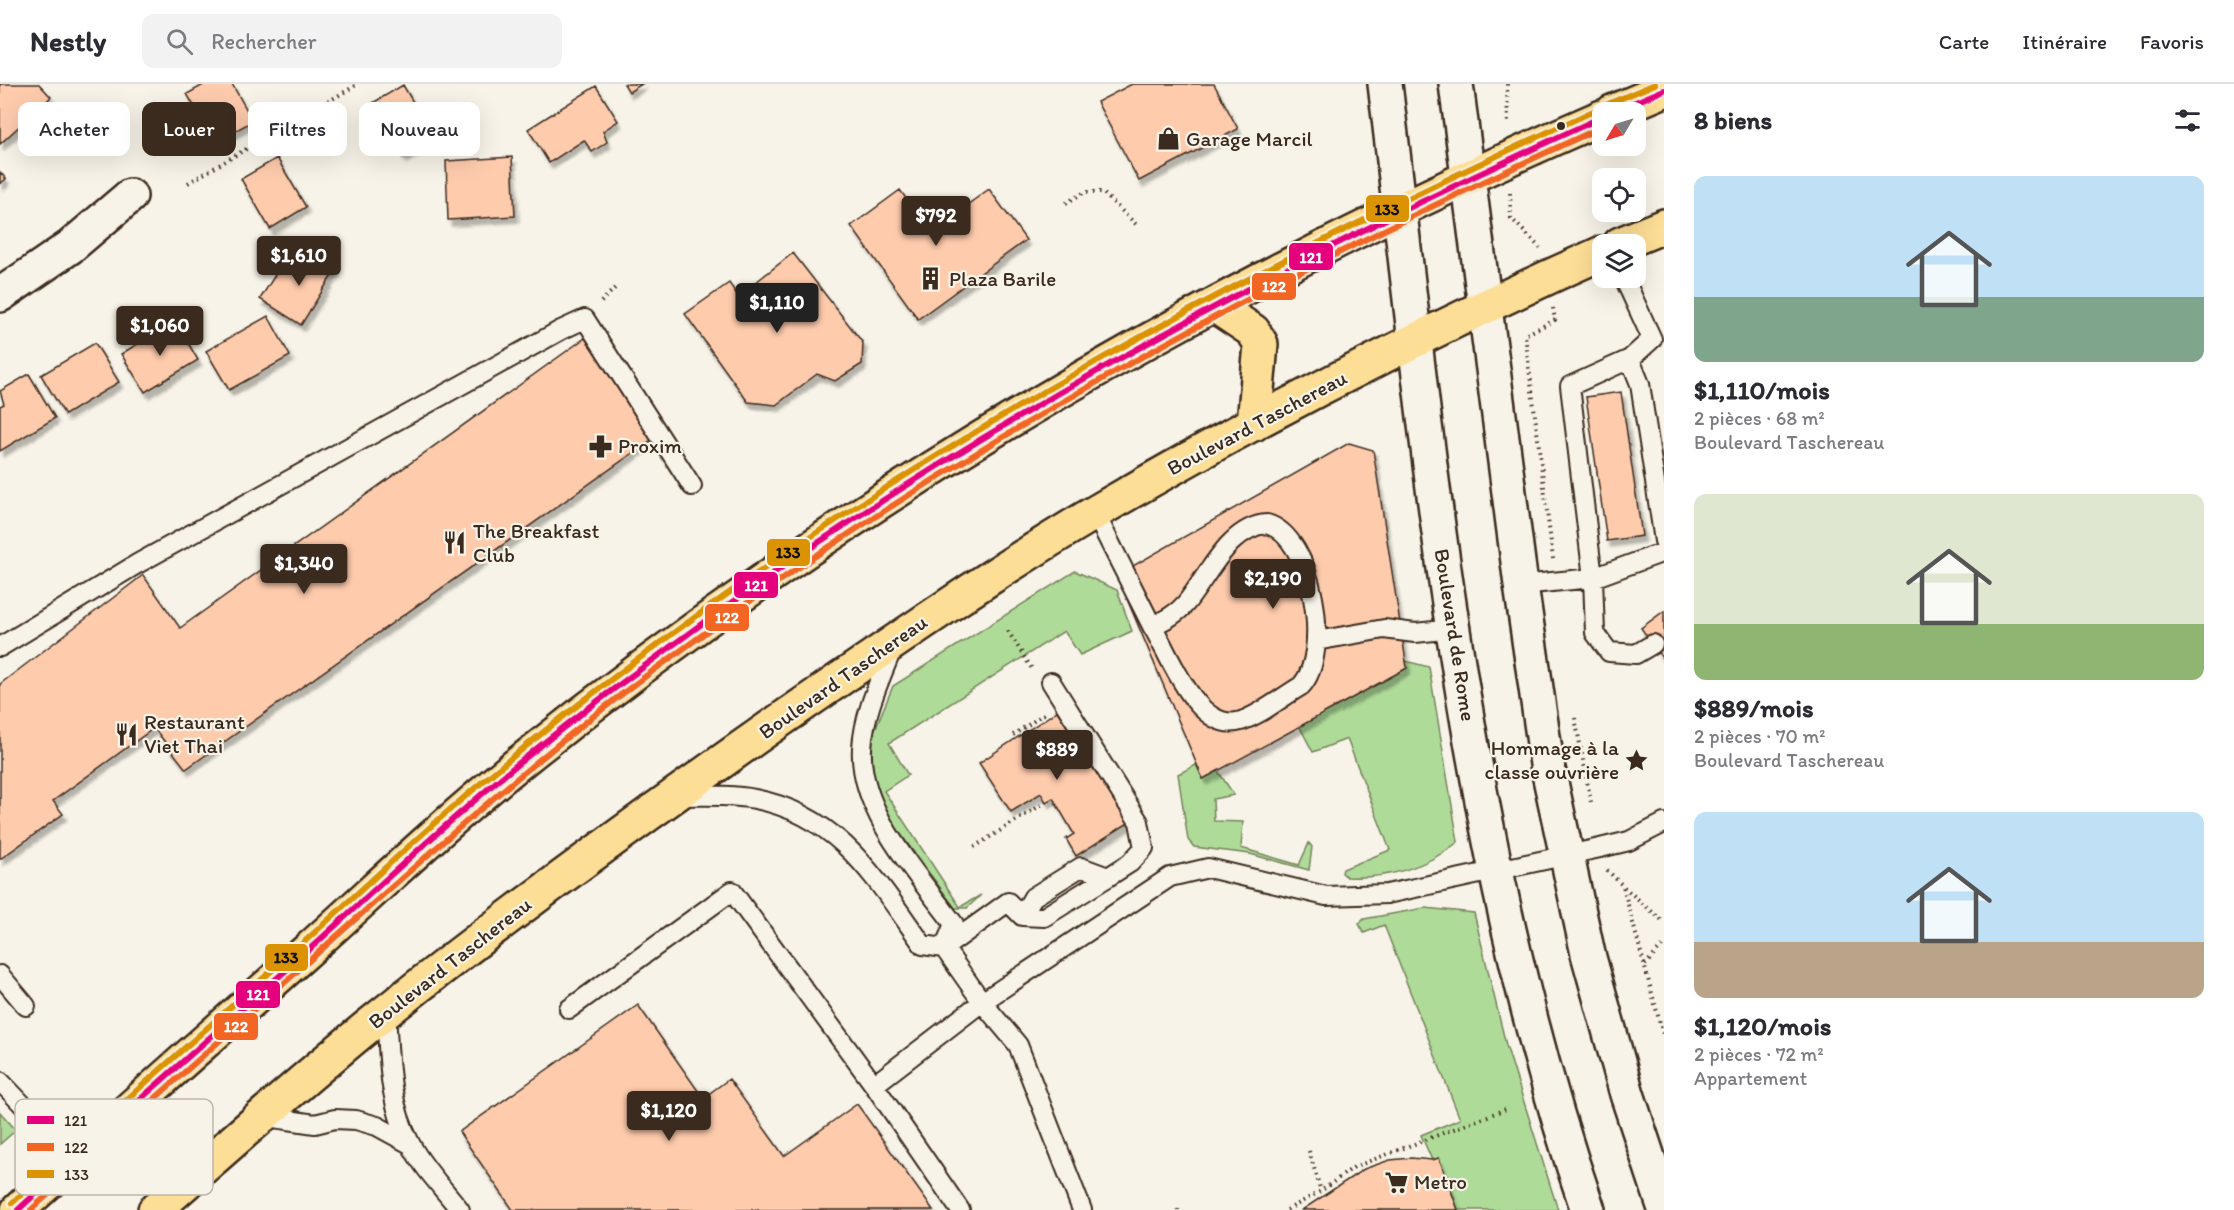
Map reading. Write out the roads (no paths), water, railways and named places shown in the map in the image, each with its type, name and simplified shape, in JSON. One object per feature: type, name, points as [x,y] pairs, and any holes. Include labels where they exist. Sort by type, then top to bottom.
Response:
[{"type":"main road","name":"Boulevard de Rome","points":[[1385,84],[1415,340],[1453,629],[1495,869],[1537,1043],[1588,1210]]},
{"type":"main road","points":[[1456,84],[1521,585],[1547,764],[1565,856],[1615,1055],[1664,1206]]},
{"type":"main road","points":[[1636,102],[1664,90]]},
{"type":"main road","points":[[140,1099],[474,801],[522,761],[662,655],[825,539],[1063,390],[1298,259],[1400,208],[1592,121]]},
{"type":"main road","points":[[0,295],[70,247],[130,196]]},
{"type":"main road","points":[[1644,234],[1664,226]]},
{"type":"main road","name":"Boulevard Taschereau","points":[[213,1159],[386,1012],[518,909],[672,796],[989,578],[1095,513],[1254,424],[1415,340],[1592,258]]},
{"type":"main road","points":[[1214,305],[1252,331],[1261,344],[1262,357],[1254,424]]},
{"type":"main road","points":[[18,1210],[34,1195]]},
{"type":"main road","name":"Boulevard Taschereau","points":[[155,1210],[172,1195]]},
{"type":"lane","points":[[1630,288],[1658,338],[1630,359],[1570,386],[1593,578],[1595,633],[1609,652],[1636,654],[1653,644]]},
{"type":"lane","points":[[0,647],[137,564],[561,330],[585,319],[692,486]]},
{"type":"lane","points":[[1630,359],[1640,384],[1663,530]]},
{"type":"lane","points":[[1095,513],[1152,626],[1195,701],[1211,718],[1233,723],[1252,715],[1300,686],[1311,670],[1316,641],[1316,615],[1296,549],[1283,532],[1267,524],[1252,528],[1222,552],[1177,613],[1152,626]]},
{"type":"lane","points":[[1521,585],[1593,578],[1664,552]]},
{"type":"lane","points":[[1316,641],[1384,629],[1415,633],[1453,629]]},
{"type":"lane","points":[[896,641],[870,707],[862,765],[869,797],[878,814],[954,924],[944,948]]},
{"type":"lane","points":[[672,796],[755,798],[795,810],[816,820],[852,852],[923,945],[944,948],[1008,902],[1022,916],[1033,897],[1081,867],[1108,877],[1130,863],[1144,848],[1139,822],[1051,682]]},
{"type":"lane","points":[[874,1085],[982,1002],[1170,877],[1208,868],[1326,896],[1387,894],[1629,841],[1664,823]]},
{"type":"lane","points":[[569,1009],[732,891],[874,1085],[960,1210]]},
{"type":"lane","points":[[944,948],[982,1002],[1018,1045],[1082,1210]]},
{"type":"lane","points":[[0,975],[26,1006]]},
{"type":"lane","points":[[386,1012],[393,1095],[410,1144],[460,1210]]},
{"type":"lane","points":[[0,1081],[17,1099]]},
{"type":"lane","points":[[261,1116],[315,1124],[335,1119],[356,1120],[377,1126],[410,1144]]},
{"type":"place","name":"Garage Marcil","points":[[1168,139]]},
{"type":"place","name":"Plaza Barile","points":[[931,279]]},
{"type":"place","name":"Proxim","points":[[600,446]]},
{"type":"place","name":"The Breakfast Club","points":[[455,543]]},
{"type":"place","name":"Restaurant Viet Thai","points":[[126,734]]},
{"type":"place","name":"Hommage à la classe ouvrière","points":[[1637,760]]},
{"type":"place","name":"Metro","points":[[1396,1182]]}]
